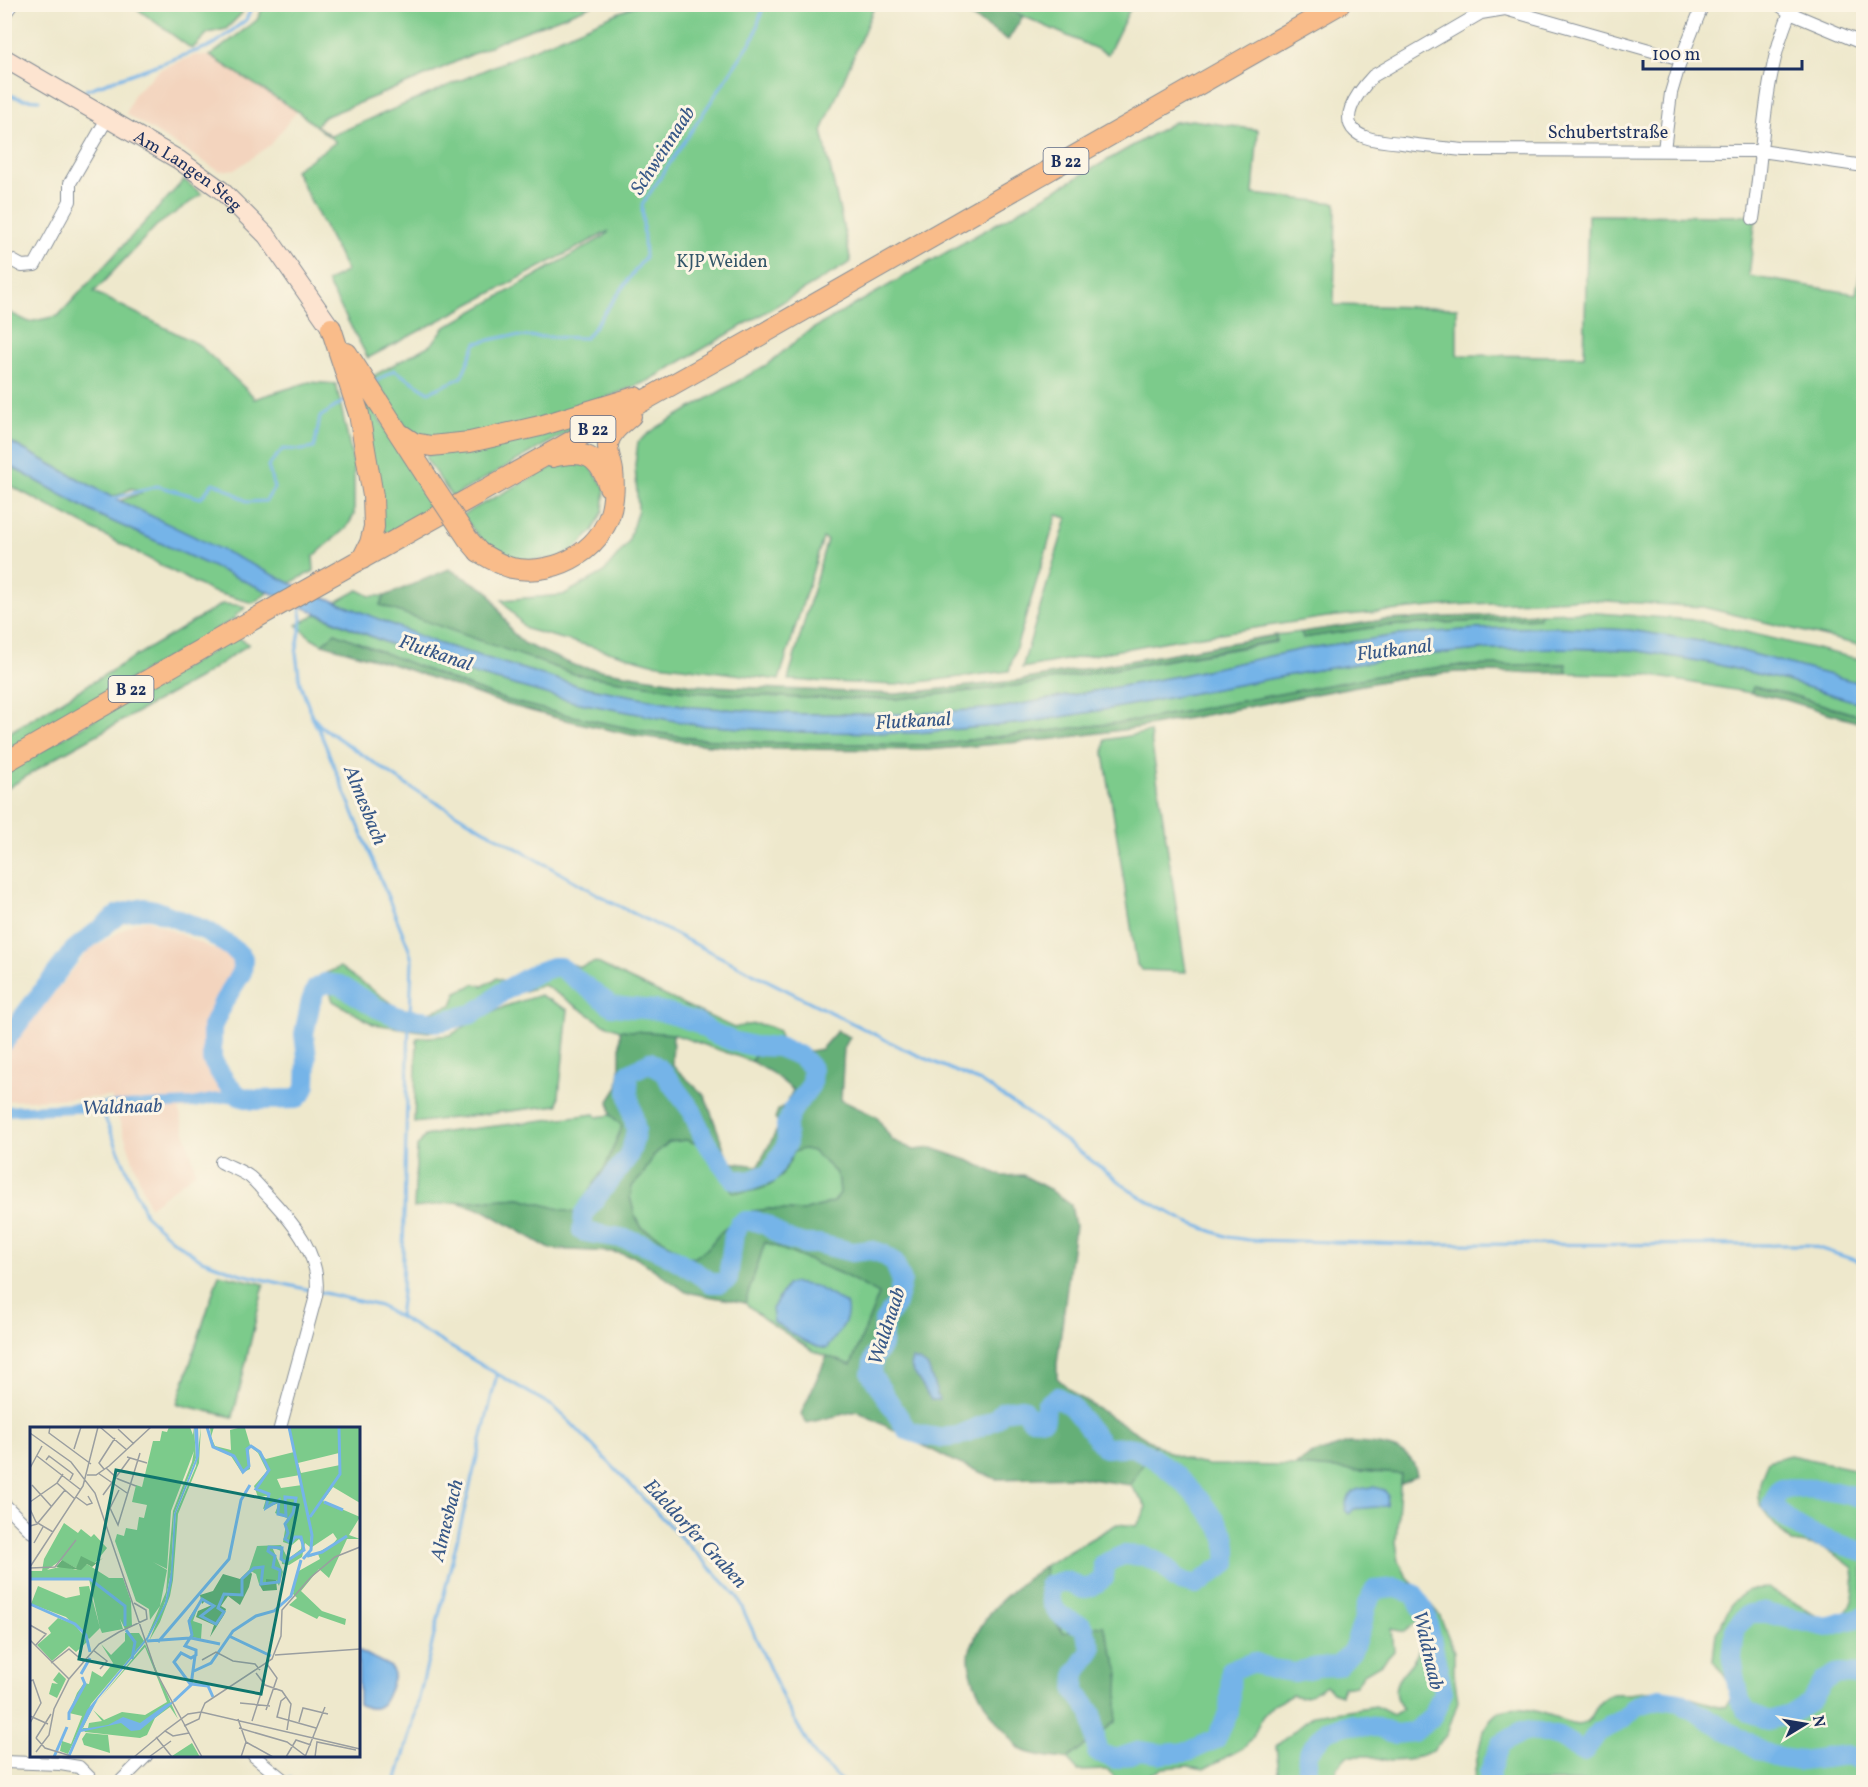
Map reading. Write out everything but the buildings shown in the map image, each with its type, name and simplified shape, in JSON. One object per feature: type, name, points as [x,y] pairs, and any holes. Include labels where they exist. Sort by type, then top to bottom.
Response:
[{"type":"main road","name":"B 22","points":[[4,763],[1340,4]]},
{"type":"main road","points":[[331,328],[348,363],[399,434],[468,539],[479,552],[510,567],[530,570],[547,569],[577,556],[591,545],[609,515],[613,498],[613,469],[608,445],[612,433],[661,391]]},
{"type":"main road","points":[[348,363],[367,453],[373,496],[374,527],[370,543],[362,559]]},
{"type":"main road","name":"B 22","points":[[399,434],[414,443],[431,446],[470,442],[576,416],[622,399],[661,391]]},
{"type":"main road","points":[[524,467],[570,453],[585,454],[604,471],[613,498]]},
{"type":"street","points":[[4,15],[12,4]]},
{"type":"street","points":[[1664,150],[1671,93],[1681,59],[1703,4]]},
{"type":"street","points":[[1778,4],[1792,8],[1863,44]]},
{"type":"street","points":[[1753,219],[1772,74],[1781,37],[1792,8]]},
{"type":"street","name":"Schubertstraße","points":[[1681,59],[1505,9],[1492,10],[1481,13],[1373,76],[1360,90],[1349,113],[1349,120],[1354,130],[1364,137],[1463,150],[1761,151],[1863,166]]},
{"type":"street","name":"Am Langen Steg","points":[[4,58],[179,160],[228,198],[267,236],[331,328]]},
{"type":"street","points":[[4,256],[22,266],[35,265],[70,201],[70,183],[108,117]]},
{"type":"street","points":[[221,1162],[249,1176],[288,1217],[314,1260],[317,1290],[280,1427]]},
{"type":"street","points":[[4,1504],[30,1530]]},
{"type":"street","points":[[120,1782],[144,1757]]},
{"type":"street","points":[[256,1757],[286,1782]]},
{"type":"street","points":[[4,1762],[79,1767],[94,1782]]},
{"type":"shaded area","points":[[196,55],[210,56],[297,111],[270,145],[236,169],[219,171],[126,114],[134,94],[160,69]]},
{"type":"shaded area","points":[[148,920],[234,958],[236,963],[206,1025],[205,1049],[208,1069],[213,1081],[230,1100],[179,1110],[196,1172],[149,1207],[111,1097],[4,1101],[5,1054],[89,950],[134,923]]},
{"type":"green space","points":[[132,5],[244,5],[242,13],[226,29],[208,33],[192,49]]},
{"type":"green space","name":"KJP Weiden","points":[[264,5],[593,5],[508,38],[418,79],[324,117],[316,125],[331,136],[636,5],[875,5],[822,131],[851,262],[648,381],[585,406],[516,427],[429,441],[406,428],[373,376],[432,344],[444,328],[605,236],[609,231],[368,358],[327,282],[347,271],[295,170],[336,142],[297,111],[210,56],[257,20]]},
{"type":"green space","points":[[953,5],[1000,5],[1023,16],[1008,40]]},
{"type":"green space","points":[[1000,5],[1132,5],[1108,54]]},
{"type":"green space","points":[[1192,120],[1258,130],[1253,194],[1336,203],[1334,305],[1457,308],[1457,355],[1584,356],[1588,215],[1756,216],[1749,276],[1856,294],[1861,267],[1863,267],[1863,646],[1703,607],[1574,599],[1453,605],[1327,617],[1168,641],[1022,668],[1067,518],[1057,515],[1009,671],[895,685],[788,680],[827,540],[823,538],[779,680],[652,663],[526,629],[502,600],[563,595],[603,573],[628,543],[638,509],[635,465],[638,442],[656,428],[768,364],[807,332],[1174,122]]},
{"type":"green space","points":[[184,180],[202,194],[156,226],[94,292],[198,344],[254,399],[309,382],[336,384],[354,466],[354,515],[347,527],[313,557],[314,571],[290,583],[119,501],[141,493],[132,488],[119,495],[110,496],[5,439],[4,310],[29,322],[58,316]]},
{"type":"green space","points":[[358,387],[435,507],[382,537]]},
{"type":"green space","points":[[602,413],[452,497],[426,459],[427,455]]},
{"type":"green space","points":[[5,463],[96,514],[269,592],[253,603],[210,591],[5,483]]},
{"type":"green space","points":[[559,463],[589,464],[605,488],[603,511],[593,531],[576,548],[558,558],[517,561],[501,556],[481,540],[462,515]]},
{"type":"green space","points":[[449,569],[488,591],[512,632],[525,644],[576,666],[693,685],[896,694],[1015,681],[1276,635],[1276,641],[1015,686],[896,699],[799,698],[693,692],[574,674],[380,605],[385,596]]},
{"type":"green space","points":[[358,590],[370,596],[385,596],[380,604],[574,674],[693,692],[799,698],[896,699],[1015,686],[1276,642],[1276,635],[1301,632],[1303,638],[1383,626],[1539,618],[1540,613],[1583,612],[1695,620],[1863,660],[1863,684],[1712,643],[1629,630],[1553,627],[1477,629],[1399,635],[1303,649],[1178,676],[1000,708],[913,714],[801,714],[692,707],[579,686],[437,643],[336,602]]},
{"type":"green space","points":[[222,604],[245,608],[235,616],[236,618],[5,752],[5,735]]},
{"type":"green space","points":[[1540,613],[1539,618],[1383,626],[1303,638],[1301,632],[1382,620]]},
{"type":"green space","points":[[317,614],[432,662],[575,702],[697,725],[805,732],[916,733],[1024,723],[1317,670],[1403,657],[1490,649],[1562,648],[1634,650],[1710,663],[1787,681],[1863,704],[1863,717],[1788,694],[1754,687],[1751,693],[1647,675],[1567,673],[1566,664],[1456,666],[1398,672],[1135,721],[926,745],[764,743],[698,739],[632,729],[506,700],[335,633],[322,644],[297,625]]},
{"type":"green space","points":[[335,633],[506,700],[632,729],[698,739],[764,743],[926,745],[1135,721],[1398,672],[1456,666],[1566,664],[1567,673],[1456,672],[1399,678],[1137,728],[1055,739],[927,750],[764,749],[698,744],[632,735],[505,704],[395,665],[322,644]]},
{"type":"green space","points":[[237,637],[249,644],[199,678],[60,755],[5,790],[5,771]]},
{"type":"green space","points":[[1753,687],[1788,694],[1863,717],[1863,724],[1786,700],[1751,693]]},
{"type":"green space","points":[[1150,732],[1186,972],[1142,970],[1137,965],[1104,754],[1105,740]]},
{"type":"green space","points":[[555,958],[580,967],[596,962],[734,1028],[757,1024],[768,1026],[779,1031],[780,1042],[775,1044],[765,1041],[751,1061],[673,1034],[620,1030],[602,1023],[544,985],[511,995],[477,1020],[506,1006],[540,995],[568,1010],[558,1105],[414,1123],[417,1038],[451,1035],[470,1023],[428,1032],[373,1024],[333,1001],[324,974],[340,967],[398,1008],[423,1014],[452,1005],[457,992],[475,984],[483,986],[497,978],[506,982]]},
{"type":"green space","points":[[620,1030],[673,1034],[672,1065],[705,1096],[729,1162],[758,1166],[780,1124],[775,1118],[778,1110],[785,1106],[793,1090],[772,1073],[751,1061],[765,1041],[804,1052],[821,1049],[837,1031],[850,1037],[844,1048],[841,1100],[877,1117],[892,1140],[914,1150],[932,1148],[970,1161],[1002,1176],[1023,1175],[1049,1189],[1071,1205],[1075,1226],[1057,1378],[1077,1396],[1155,1444],[1130,1485],[1075,1477],[996,1479],[953,1461],[857,1411],[807,1423],[801,1414],[827,1356],[851,1365],[879,1294],[844,1275],[765,1242],[745,1303],[686,1292],[636,1257],[613,1252],[550,1249],[485,1211],[456,1202],[520,1198],[574,1213],[606,1166],[622,1126],[611,1115],[609,1101],[618,1087]],"holes":[[[686,1140],[701,1145],[733,1192],[753,1191],[767,1187],[782,1174],[794,1152],[803,1149],[813,1151],[835,1172],[839,1181],[840,1193],[834,1202],[803,1211],[769,1209],[752,1211],[734,1221],[708,1248],[694,1258],[686,1256],[642,1228],[635,1216],[630,1197],[632,1186],[642,1176],[654,1155],[669,1142]]]},
{"type":"green space","points":[[595,1114],[597,1117],[611,1115],[622,1126],[606,1166],[574,1214],[520,1198],[456,1202],[414,1208],[417,1147],[425,1136]]},
{"type":"green space","points":[[686,1140],[701,1145],[723,1179],[781,1177],[794,1152],[803,1148],[813,1151],[835,1172],[839,1181],[840,1193],[834,1202],[803,1211],[769,1209],[734,1221],[708,1248],[694,1258],[686,1256],[642,1228],[635,1216],[630,1197],[632,1186],[642,1176],[654,1155],[669,1142]]},
{"type":"green space","points":[[765,1242],[844,1275],[880,1293],[851,1365],[813,1351],[764,1319],[745,1303]]},
{"type":"green space","points":[[219,1274],[264,1284],[233,1417],[177,1404]]},
{"type":"green space","points":[[1348,1443],[1364,1443],[1400,1451],[1412,1461],[1417,1475],[1400,1484],[1401,1474],[1295,1466],[1311,1455]]},
{"type":"green space","points":[[1155,1444],[1192,1462],[1208,1465],[1295,1466],[1401,1474],[1396,1542],[1399,1561],[1406,1575],[1440,1616],[1454,1652],[1458,1701],[1447,1734],[1433,1751],[1408,1760],[1390,1761],[1369,1756],[1347,1756],[1337,1767],[1334,1782],[1280,1782],[1276,1746],[1313,1715],[1376,1706],[1393,1715],[1403,1709],[1397,1699],[1396,1684],[1415,1658],[1419,1648],[1421,1628],[1419,1620],[1404,1632],[1392,1629],[1394,1651],[1383,1663],[1364,1674],[1356,1685],[1343,1687],[1341,1695],[1332,1692],[1326,1685],[1310,1695],[1301,1697],[1292,1695],[1273,1705],[1262,1717],[1253,1737],[1245,1747],[1204,1769],[1188,1766],[1162,1768],[1136,1782],[1119,1782],[1108,1770],[1078,1771],[1067,1759],[1116,1721],[1052,1618],[1044,1566],[1117,1524],[1136,1526],[1146,1506],[1130,1485]]},
{"type":"green space","points":[[1790,1455],[1863,1471],[1863,1782],[1473,1782],[1484,1730],[1490,1719],[1499,1712],[1512,1709],[1529,1710],[1579,1725],[1589,1719],[1600,1702],[1609,1695],[1656,1691],[1673,1693],[1726,1707],[1732,1696],[1726,1678],[1713,1660],[1716,1633],[1733,1602],[1748,1590],[1769,1589],[1822,1618],[1842,1617],[1854,1594],[1853,1568],[1824,1549],[1791,1542],[1766,1514],[1759,1497],[1762,1475],[1768,1461]]},
{"type":"green space","points":[[1044,1566],[1052,1618],[1063,1633],[1103,1625],[1119,1671],[1116,1721],[1067,1759],[1031,1753],[1018,1747],[987,1707],[970,1669],[971,1647],[984,1622],[1001,1601]]},
{"type":"water","name":"Flutkanal","points":[[4,439],[110,496],[290,583],[437,643],[579,686],[692,707],[801,714],[913,714],[1000,708],[1178,676],[1303,649],[1399,635],[1477,629],[1553,627],[1629,630],[1712,643],[1863,684],[1863,704],[1787,681],[1710,663],[1634,650],[1490,649],[1403,657],[1317,670],[1024,723],[916,733],[805,732],[697,725],[575,702],[432,662],[300,606],[96,514],[5,463]]},
{"type":"water","points":[[792,1283],[815,1286],[846,1304],[845,1322],[827,1348],[808,1343],[774,1322],[772,1309],[787,1285]]},
{"type":"water","points":[[912,1359],[928,1367],[939,1400],[931,1400],[910,1366]]},
{"type":"water","points":[[1373,1487],[1384,1490],[1388,1495],[1387,1506],[1354,1509],[1349,1514],[1345,1510],[1350,1494]]},
{"type":"water","points":[[360,1651],[391,1667],[394,1675],[384,1702],[374,1708],[360,1704]]},
{"type":"waterway","points":[[86,90],[213,45],[246,20],[253,4]]},
{"type":"waterway","name":"Schweinnaab","points":[[373,383],[394,370],[429,392],[461,378],[476,343],[508,336],[586,338],[645,257],[642,205],[754,37],[764,4]]},
{"type":"waterway","points":[[4,93],[22,99],[39,100]]},
{"type":"waterway","name":"Schweinnaab","points":[[112,499],[157,486],[201,498],[213,483],[248,502],[266,501],[274,488],[268,466],[283,449],[314,448],[320,417],[347,399]]},
{"type":"waterway","name":"Almesbach","points":[[300,606],[302,620],[296,653],[300,683],[312,716]]},
{"type":"waterway","points":[[311,715],[322,727],[312,719],[318,728],[322,727],[411,788],[611,902],[906,1050],[983,1083],[1043,1124],[1137,1195],[1187,1222],[1228,1237],[1249,1240],[1412,1244],[1809,1245],[1864,1263]]},
{"type":"waterway","name":"Almesbach","points":[[318,727],[408,946],[412,960],[410,1016]]},
{"type":"waterway","name":"Waldnaab","points":[[4,1042],[74,950],[119,914],[144,908],[155,910],[209,932],[243,958],[242,972],[224,1001],[212,1027],[212,1060],[225,1081],[239,1096],[254,1100],[296,1099],[303,1092],[306,1084],[307,1057],[304,1034],[316,988],[325,983],[340,985],[377,1008],[401,1018],[438,1022],[472,1014],[502,992],[536,973],[560,967],[612,1006],[655,1010],[674,1015],[698,1023],[711,1032],[732,1041],[753,1046],[778,1047],[800,1056],[812,1068],[811,1085],[793,1109],[786,1125],[787,1144],[770,1173],[749,1181],[733,1179],[704,1139],[692,1111],[663,1072],[650,1062],[629,1073],[628,1092],[636,1130],[632,1147],[628,1157],[584,1213],[582,1231],[623,1238],[656,1249],[711,1283],[720,1283],[728,1279],[734,1234],[739,1225],[745,1221],[755,1221],[766,1225],[784,1238],[805,1244],[819,1244],[852,1252],[871,1250],[883,1254],[894,1262],[902,1281],[896,1304],[884,1321],[882,1346],[874,1357],[871,1374],[907,1430],[940,1438],[958,1436],[995,1420],[1003,1411],[1022,1408],[1030,1418],[1045,1419],[1046,1405],[1057,1397],[1071,1406],[1105,1448],[1137,1449],[1162,1465],[1187,1486],[1209,1511],[1225,1536],[1227,1563],[1196,1585],[1177,1580],[1164,1565],[1145,1556],[1123,1555],[1103,1564],[1104,1578],[1093,1586],[1083,1589],[1067,1581],[1049,1585],[1051,1602],[1057,1612],[1068,1620],[1083,1626],[1092,1649],[1076,1673],[1075,1691],[1092,1713],[1097,1752],[1115,1759],[1140,1751],[1162,1754],[1188,1752],[1216,1739],[1229,1712],[1231,1670],[1254,1662],[1271,1669],[1295,1672],[1317,1667],[1338,1666],[1352,1651],[1367,1604],[1374,1590],[1396,1588],[1414,1594],[1426,1615],[1443,1692],[1433,1717],[1413,1732],[1395,1734],[1374,1727],[1349,1724],[1326,1731],[1308,1753],[1307,1782]]},
{"type":"waterway","name":"Almesbach","points":[[399,1317],[402,1293],[409,1019]]},
{"type":"waterway","name":"Waldnaab","points":[[4,1111],[193,1103],[239,1096]]},
{"type":"waterway","name":"Almesbach","points":[[100,1106],[146,1216],[171,1239],[202,1260],[241,1274],[314,1291]]},
{"type":"waterway","name":"Edeldorfer Graben","points":[[320,1292],[380,1306],[554,1407],[737,1596],[787,1707],[816,1757],[843,1782]]},
{"type":"waterway","name":"Almesbach","points":[[396,1782],[411,1731],[497,1374]]},
{"type":"waterway","name":"Waldnaab","points":[[1864,1497],[1819,1489],[1780,1489],[1772,1504],[1793,1524],[1814,1536],[1864,1552]]},
{"type":"waterway","name":"Waldnaab","points":[[1864,1616],[1827,1627],[1761,1612],[1749,1614],[1735,1628],[1732,1659],[1740,1700],[1747,1711],[1768,1721],[1789,1715],[1809,1703],[1824,1681],[1836,1674],[1864,1675]]},
{"type":"waterway","name":"Waldnaab","points":[[1489,1782],[1489,1773],[1500,1745],[1523,1731],[1559,1737],[1584,1752],[1598,1732],[1622,1720],[1636,1706],[1660,1699],[1679,1702],[1760,1750],[1779,1758],[1801,1761],[1847,1755],[1864,1762]]},
{"type":"waterway","points":[[290,1778],[295,1782]]}]
